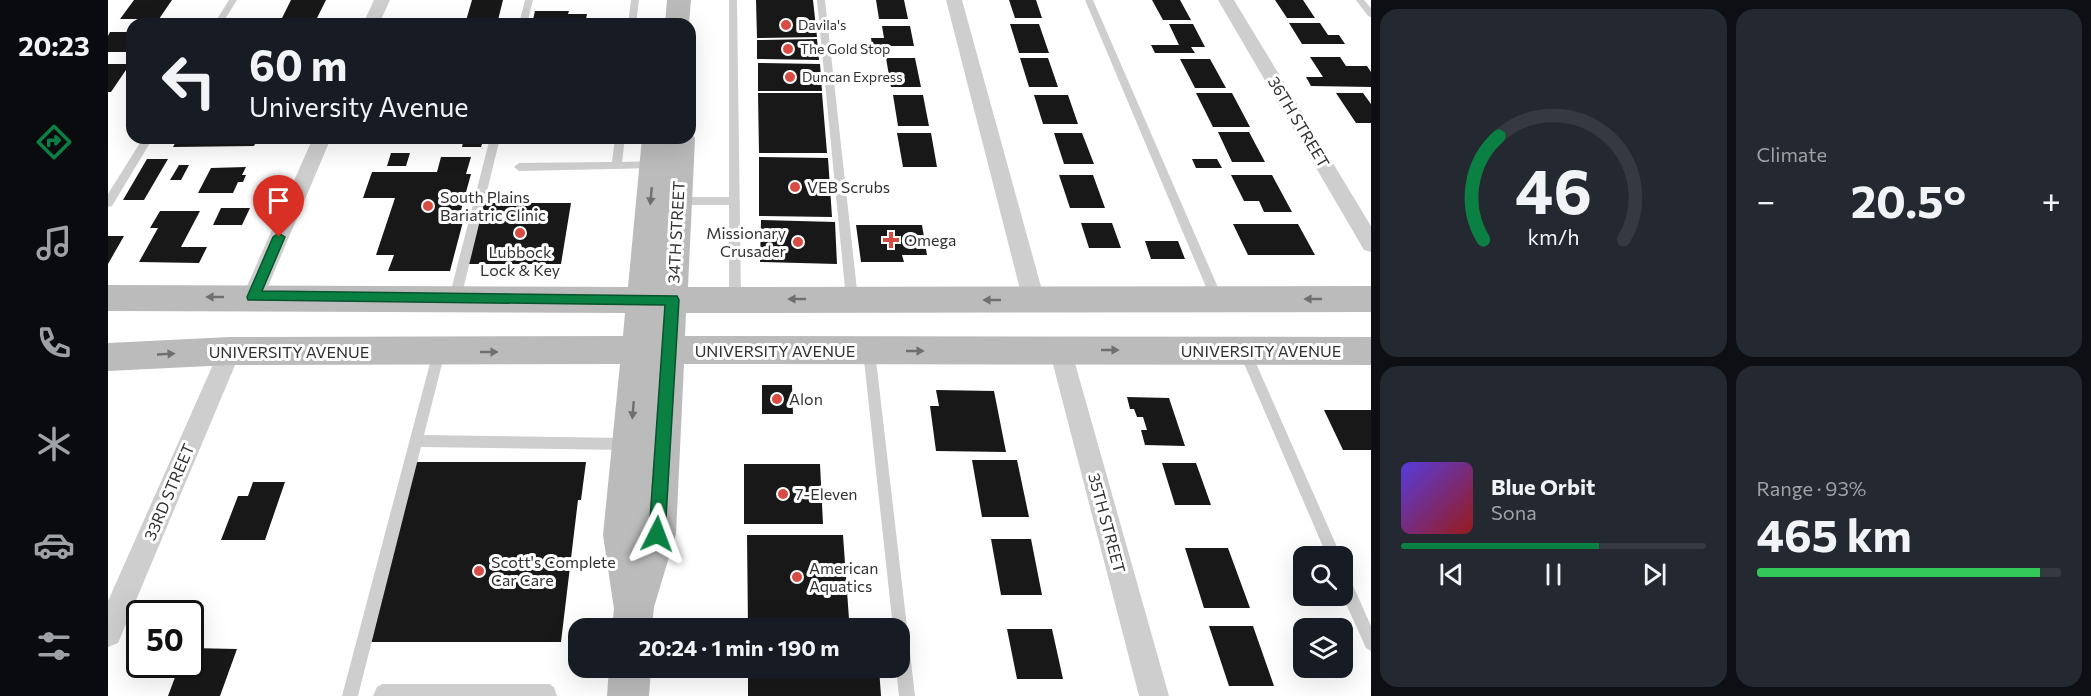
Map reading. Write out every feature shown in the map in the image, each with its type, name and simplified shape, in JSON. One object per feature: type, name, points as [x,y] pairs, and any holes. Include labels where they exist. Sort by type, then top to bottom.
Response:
[{"type":"main road","points":[[677,18],[678,0]]},
{"type":"main road","name":"34TH STREET","points":[[657,300],[677,201],[681,144]]},
{"type":"main road","name":"34TH STREET","points":[[633,618],[657,534],[653,352],[657,300],[655,152]]},
{"type":"main road","points":[[108,298],[1034,301],[1371,299]]},
{"type":"main road","name":"UNIVERSITY AVENUE","points":[[108,357],[230,351],[1371,351]]},
{"type":"main road","name":"34TH STREET","points":[[633,618],[622,535],[630,444],[653,352]]},
{"type":"main road","points":[[628,696],[629,678]]},
{"type":"street","points":[[374,18],[382,0]]},
{"type":"street","points":[[954,0],[1034,301]]},
{"type":"street","name":"36TH STREET","points":[[1226,0],[1371,244]]},
{"type":"street","points":[[253,297],[319,144]]},
{"type":"street","name":"35TH STREET","points":[[1060,350],[1154,696]]},
{"type":"street","name":"33RD STREET","points":[[108,633],[230,351]]},
{"type":"lane","points":[[222,18],[233,0]]},
{"type":"lane","points":[[524,18],[529,0]]},
{"type":"lane","points":[[633,18],[635,0]]},
{"type":"lane","points":[[733,0],[735,299]]},
{"type":"lane","points":[[821,0],[852,299]]},
{"type":"lane","points":[[1089,0],[1218,300]]},
{"type":"lane","points":[[1360,0],[1371,14]]},
{"type":"lane","points":[[108,203],[144,144]]},
{"type":"lane","points":[[455,298],[494,144]]},
{"type":"lane","points":[[617,165],[619,144]]},
{"type":"lane","points":[[519,167],[617,165],[655,152]]},
{"type":"lane","points":[[677,201],[734,201]]},
{"type":"lane","points":[[869,351],[899,618]]},
{"type":"lane","points":[[1244,351],[1330,546]]},
{"type":"lane","points":[[350,696],[439,352]]},
{"type":"lane","points":[[416,441],[630,444]]},
{"type":"lane","points":[[1353,602],[1371,643]]},
{"type":"lane","points":[[905,678],[907,696]]},
{"type":"lane","points":[[381,696],[382,692],[549,692],[549,696]]},
{"type":"building","points":[[134,0],[172,0],[160,18],[120,19]]},
{"type":"building","points":[[291,0],[326,0],[317,18],[282,18]]},
{"type":"building","points":[[472,0],[503,0],[498,18],[467,18]]},
{"type":"building","name":"Davila's","points":[[756,0],[813,0],[817,37],[757,38]]},
{"type":"building","points":[[876,0],[904,0],[908,19],[879,19]]},
{"type":"building","points":[[1009,0],[1036,0],[1042,18],[1015,18]]},
{"type":"building","points":[[1152,0],[1180,0],[1191,20],[1163,20]]},
{"type":"building","points":[[1275,0],[1303,0],[1315,18],[1287,18]]},
{"type":"building","points":[[535,11],[569,11],[568,14],[587,14],[586,18],[533,18]]},
{"type":"building","points":[[1289,23],[1320,23],[1328,35],[1339,35],[1345,44],[1302,44]]},
{"type":"building","points":[[1010,24],[1039,24],[1049,53],[1019,53]]},
{"type":"building","points":[[1169,24],[1193,24],[1205,47],[1191,47],[1195,53],[1155,53],[1151,45],[1179,45]]},
{"type":"building","points":[[882,26],[910,26],[914,46],[872,46],[871,38],[884,38]]},
{"type":"building","points":[[110,32],[126,32],[126,52],[108,52]]},
{"type":"building","name":"The Gold Stop","points":[[817,39],[819,60],[757,59],[757,40]]},
{"type":"building","points":[[1310,57],[1340,57],[1346,66],[1367,66],[1371,72],[1371,87],[1311,86],[1306,77],[1323,77]]},
{"type":"building","points":[[886,58],[915,58],[921,87],[891,87]]},
{"type":"building","points":[[1020,58],[1048,58],[1058,87],[1029,87]]},
{"type":"building","points":[[1180,59],[1210,59],[1226,88],[1195,88]]},
{"type":"building","name":"Duncan Express","points":[[758,63],[820,64],[822,91],[758,91]]},
{"type":"building","points":[[108,64],[126,64],[126,70],[111,92],[108,92]]},
{"type":"building","points":[[758,93],[822,93],[827,153],[759,153]]},
{"type":"building","points":[[1196,93],[1232,93],[1250,127],[1213,127]]},
{"type":"building","points":[[1336,93],[1363,93],[1371,104],[1371,123],[1356,123]]},
{"type":"building","points":[[893,95],[923,95],[929,126],[898,126]]},
{"type":"building","points":[[1034,95],[1068,95],[1078,124],[1043,124]]},
{"type":"building","points":[[1218,132],[1249,132],[1265,162],[1232,162]]},
{"type":"building","points":[[897,133],[931,133],[937,167],[903,167]]},
{"type":"building","points":[[1054,133],[1082,133],[1094,164],[1064,164]]},
{"type":"building","points":[[175,144],[255,144],[254,146],[173,147]]},
{"type":"building","points":[[463,144],[482,144],[481,147],[462,147]]},
{"type":"building","points":[[391,153],[410,153],[406,166],[387,166]]},
{"type":"building","name":"South Plains Bariatric Clinic","points":[[441,157],[471,157],[466,174],[471,174],[460,214],[465,214],[450,271],[388,271],[394,255],[376,255],[395,198],[363,198],[372,172],[437,172]]},
{"type":"building","name":"VEB Scrubs","points":[[759,157],[828,158],[832,217],[759,216]]},
{"type":"building","points":[[147,159],[168,159],[144,200],[123,200]]},
{"type":"building","points":[[1192,159],[1217,159],[1222,168],[1196,168]]},
{"type":"building","points":[[179,165],[189,165],[181,180],[170,180]]},
{"type":"building","points":[[246,167],[242,175],[246,175],[243,182],[238,182],[233,193],[198,193],[211,168]]},
{"type":"building","points":[[1059,175],[1093,175],[1105,208],[1070,208]]},
{"type":"building","points":[[1231,175],[1272,175],[1292,212],[1264,212],[1259,201],[1244,201]]},
{"type":"building","name":"Lubbock Lock & Key","points":[[482,203],[571,203],[561,264],[467,264]]},
{"type":"building","points":[[221,208],[250,208],[242,225],[213,225]]},
{"type":"building","points":[[160,211],[200,211],[181,247],[207,247],[199,263],[139,262],[158,228],[150,228]]},
{"type":"building","name":"Missionary Crusader","points":[[761,220],[835,222],[837,264],[760,262]]},
{"type":"building","points":[[1081,223],[1112,223],[1121,248],[1089,248]]},
{"type":"building","points":[[1233,224],[1298,224],[1315,255],[1248,255]]},
{"type":"building","name":"Omega","points":[[856,225],[922,225],[927,255],[902,255],[904,262],[861,262]]},
{"type":"building","points":[[108,236],[124,236],[108,264]]},
{"type":"building","points":[[1145,241],[1178,241],[1185,259],[1151,259]]},
{"type":"building","name":"Alon","points":[[762,385],[792,385],[793,414],[762,414]]},
{"type":"building","points":[[936,390],[994,391],[1006,452],[936,451],[930,406],[939,406]]},
{"type":"building","points":[[1127,397],[1169,398],[1185,446],[1145,445],[1141,430],[1147,430],[1143,417],[1137,417],[1134,409],[1130,409]]},
{"type":"building","points":[[1324,410],[1371,410],[1371,450],[1343,450]]},
{"type":"building","points":[[972,460],[1017,460],[1029,517],[982,517]]},
{"type":"building","name":"Scott's Complete Car Care","points":[[416,462],[586,462],[581,500],[578,500],[561,642],[371,642]]},
{"type":"building","points":[[1162,463],[1196,463],[1211,505],[1175,505]]},
{"type":"building","name":"7-Eleven","points":[[744,464],[820,464],[823,524],[744,524]]},
{"type":"building","points":[[253,482],[285,482],[265,540],[221,540],[238,496],[248,496]]},
{"type":"building","name":"American Aquatics","points":[[747,535],[843,535],[849,618],[748,618]]},
{"type":"building","points":[[991,539],[1031,539],[1042,595],[1001,595]]},
{"type":"building","points":[[1185,548],[1228,548],[1250,608],[1204,608]]},
{"type":"building","points":[[1209,626],[1253,626],[1274,686],[1229,686]]},
{"type":"building","points":[[1007,629],[1052,629],[1063,679],[1017,679]]},
{"type":"building","points":[[204,648],[237,649],[220,696],[168,696],[175,678],[204,678]]},
{"type":"building","points":[[748,678],[880,678],[881,696],[748,696]]},
{"type":"place","name":"Davila's","points":[[786,25]]},
{"type":"place","name":"The Gold Stop","points":[[788,49]]},
{"type":"place","name":"Duncan Express","points":[[790,77]]},
{"type":"place","name":"VEB Scrubs","points":[[795,187]]},
{"type":"place","name":"South Plains Bariatric Clinic","points":[[428,206]]},
{"type":"place","name":"Lubbock Lock & Key","points":[[520,233]]},
{"type":"place","name":"Omega","points":[[891,240]]},
{"type":"place","name":"Missionary Crusader","points":[[798,242]]},
{"type":"place","name":"Alon","points":[[777,399]]},
{"type":"place","name":"7-Eleven","points":[[783,494]]},
{"type":"place","name":"Scott's Complete Car Care","points":[[479,571]]},
{"type":"place","name":"American Aquatics","points":[[797,577]]},
{"type":"route","points":[[279,237],[253,297],[672,300],[657,534]]}]
